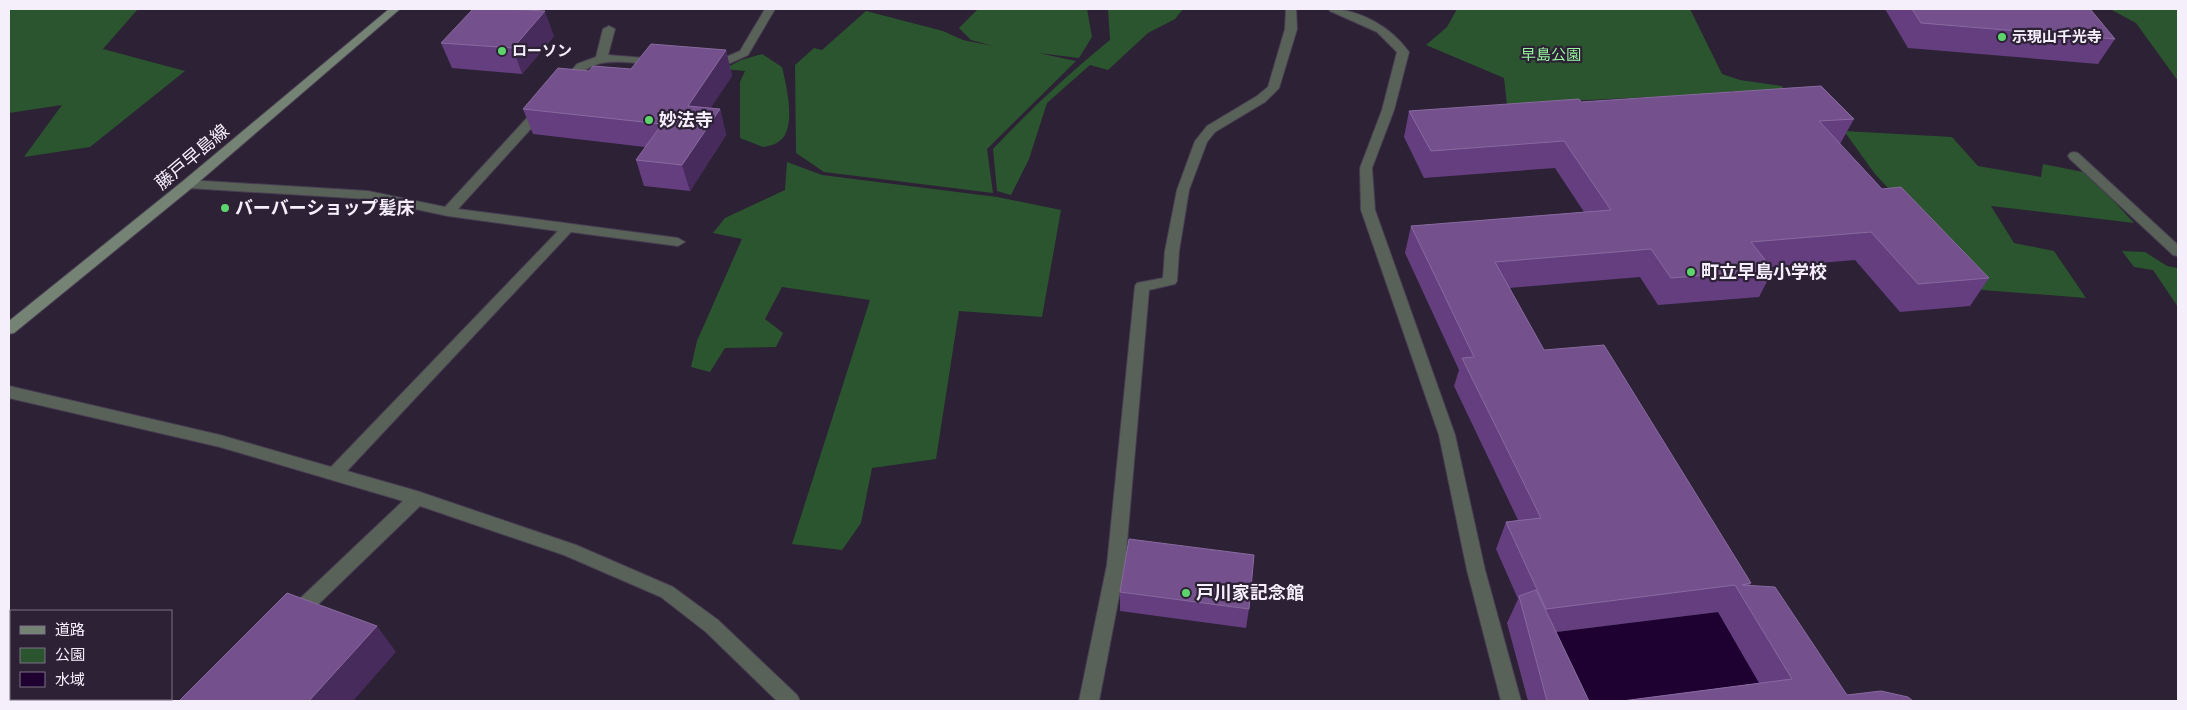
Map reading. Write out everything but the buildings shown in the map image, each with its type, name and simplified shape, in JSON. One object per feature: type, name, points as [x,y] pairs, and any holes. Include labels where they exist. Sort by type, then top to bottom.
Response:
[{"type":"main road","name":"藤戸早島線","points":[[9,329],[188,184],[395,9]]},
{"type":"street","points":[[695,65],[713,67],[744,53],[770,9]]},
{"type":"street","points":[[1089,701],[1116,565],[1142,286],[1170,281],[1172,251],[1182,190],[1201,141],[1212,128],[1261,99],[1273,88],[1291,29],[1290,9]]},
{"type":"street","points":[[1334,9],[1373,25],[1396,40],[1403,52],[1388,110],[1366,168],[1368,210],[1447,435],[1476,570],[1511,701]]},
{"type":"street","points":[[601,60],[609,29]]},
{"type":"street","points":[[448,212],[582,66],[611,58],[667,63]]},
{"type":"street","points":[[2074,156],[2178,252]]},
{"type":"street","points":[[188,184],[368,195],[448,212],[678,242]]},
{"type":"street","points":[[334,474],[568,228]]},
{"type":"street","points":[[9,392],[220,441],[417,498],[570,550],[667,592],[712,626],[790,701]]},
{"type":"street","points":[[283,627],[417,498]]},
{"type":"green space","points":[[9,9],[138,9],[103,49],[185,71],[90,147],[24,157],[62,105],[9,113]]},
{"type":"green space","points":[[978,9],[1087,9],[1092,37],[1079,58],[1038,53],[1076,61],[987,149],[993,193],[824,172],[796,153],[795,65],[814,48],[822,50],[866,11],[943,31],[963,40],[993,46],[971,40],[959,28]]},
{"type":"green space","points":[[1108,9],[1183,9],[1175,19],[1148,33],[1108,70],[1090,65],[1047,103],[1029,159],[1011,195],[997,191],[993,149],[1021,120],[1110,40]]},
{"type":"green space","name":"早島公園","points":[[1457,9],[1690,9],[1722,74],[1740,80],[1782,86],[1786,94],[1731,91],[1731,93],[1507,104],[1504,78],[1426,45],[1447,27]]},
{"type":"green space","points":[[2110,9],[2178,9],[2178,81],[2136,23]]},
{"type":"green space","points":[[762,54],[782,67],[789,107],[788,128],[784,136],[776,143],[763,147],[740,138],[740,82],[745,71],[724,69],[741,60]]},
{"type":"green space","points":[[1844,131],[1952,137],[1978,166],[2041,177],[2043,164],[2088,173],[2134,223],[1991,206],[2014,243],[2054,251],[2086,298],[1982,290],[1875,174]]},
{"type":"green space","points":[[787,162],[822,175],[997,197],[1061,210],[1042,317],[959,311],[936,459],[872,468],[861,523],[842,550],[792,544],[870,300],[782,287],[765,319],[783,333],[776,347],[725,348],[710,372],[691,367],[697,341],[742,239],[713,233],[725,218],[785,190]]},
{"type":"green space","points":[[2122,251],[2145,252],[2167,266],[2178,268],[2178,307],[2153,270],[2134,267]]},
{"type":"water","points":[[1718,612],[1770,701],[1563,701],[1533,635]]},
{"type":"place","name":"示現山千光寺","points":[[2002,37]]},
{"type":"place","name":"ローソン","points":[[502,51]]},
{"type":"place","name":"妙法寺","points":[[649,120]]},
{"type":"place","name":"バーバーショップ髪床","points":[[225,208]]},
{"type":"place","name":"町立早島小学校","points":[[1691,272]]},
{"type":"place","name":"戸川家記念館","points":[[1186,593]]}]
